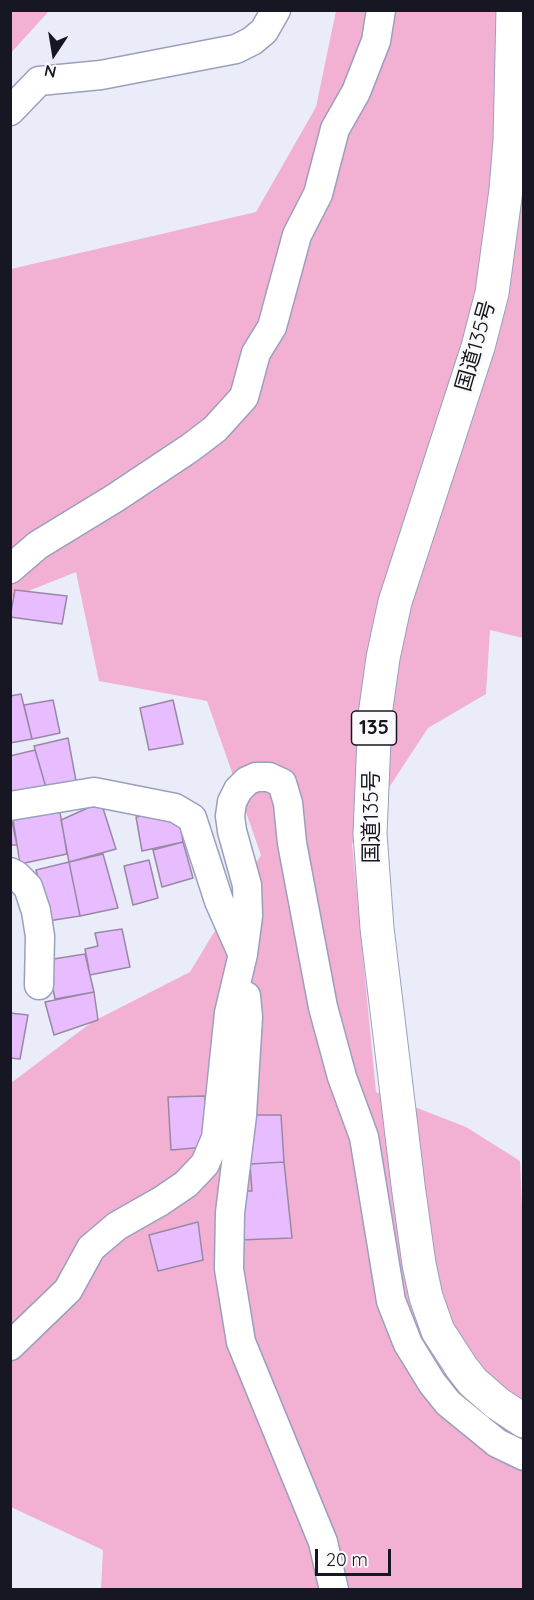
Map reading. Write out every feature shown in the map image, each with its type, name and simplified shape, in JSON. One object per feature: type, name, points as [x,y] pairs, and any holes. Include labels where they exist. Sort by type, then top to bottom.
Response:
[{"type":"highway","name":"国道135号","points":[[513,10],[508,161],[501,236],[492,293],[478,347],[395,602],[375,715],[370,834],[377,928],[408,1185],[418,1264],[426,1297],[438,1331],[473,1382],[497,1404],[524,1421]]},
{"type":"street","points":[[10,111],[39,81],[101,75],[237,49],[264,31],[276,10]]},
{"type":"street","points":[[10,569],[38,545],[115,498],[198,442],[215,429],[244,397],[256,353],[272,327],[297,236],[318,194],[335,129],[356,92],[376,41],[381,10]]},
{"type":"street","points":[[10,1346],[68,1290],[91,1248],[117,1226],[186,1184],[205,1164],[216,1138],[229,1013],[243,954],[248,916],[247,885],[232,831],[231,809],[238,790],[247,781],[256,777],[269,777],[282,783],[288,803],[292,843],[323,1007],[342,1077],[364,1137],[391,1301],[398,1322],[408,1344],[432,1383],[448,1403],[497,1443],[524,1456]]},
{"type":"street","points":[[10,806],[94,792],[175,808],[192,818],[219,901],[243,954],[248,1017],[240,1137],[230,1213],[229,1269],[241,1342],[323,1542],[334,1590]]},
{"type":"street","points":[[10,872],[28,887],[36,911],[40,936],[39,985]]},
{"type":"shaded area","points":[[10,11],[49,11],[11,53]]},
{"type":"shaded area","points":[[336,11],[523,11],[523,638],[490,630],[486,694],[428,728],[352,844],[376,1092],[466,1127],[520,1161],[524,1250],[523,1589],[101,1589],[103,1550],[11,1507],[11,1083],[92,1022],[190,972],[261,855],[207,701],[99,681],[76,572],[11,598],[11,269],[256,212],[316,107]]},
{"type":"building","points":[[15,590],[67,596],[62,624],[10,617]]},
{"type":"building","points":[[21,694],[32,739],[10,743],[10,696]]},
{"type":"building","points":[[53,700],[60,733],[32,739],[24,705]]},
{"type":"building","points":[[173,700],[183,744],[149,750],[140,708]]},
{"type":"building","points":[[68,738],[77,786],[47,791],[34,746]]},
{"type":"building","points":[[35,750],[47,791],[10,797],[10,756]]},
{"type":"building","points":[[101,802],[116,849],[69,862],[61,820]]},
{"type":"building","points":[[178,810],[183,842],[142,851],[136,817]]},
{"type":"building","points":[[10,812],[17,845],[10,845]]},
{"type":"building","points":[[60,812],[67,854],[20,864],[13,819]]},
{"type":"building","points":[[183,842],[193,878],[162,887],[153,850]]},
{"type":"building","points":[[103,854],[118,908],[80,916],[69,862]]},
{"type":"building","points":[[149,860],[158,898],[133,905],[124,866]]},
{"type":"building","points":[[69,862],[80,916],[48,921],[36,870]]},
{"type":"building","points":[[122,929],[130,967],[90,975],[85,949],[98,946],[95,933]]},
{"type":"building","points":[[85,954],[94,992],[55,999],[47,960]]},
{"type":"building","points":[[94,992],[98,1020],[54,1035],[45,1002]]},
{"type":"building","points":[[10,1013],[28,1015],[20,1059],[10,1058]]},
{"type":"building","points":[[205,1096],[206,1147],[171,1150],[168,1097]]},
{"type":"building","points":[[242,1115],[281,1115],[284,1162],[250,1164]]},
{"type":"building","points":[[284,1162],[292,1238],[239,1240],[242,1191],[252,1191],[250,1164]]},
{"type":"building","points":[[198,1222],[203,1260],[158,1271],[149,1235]]}]
